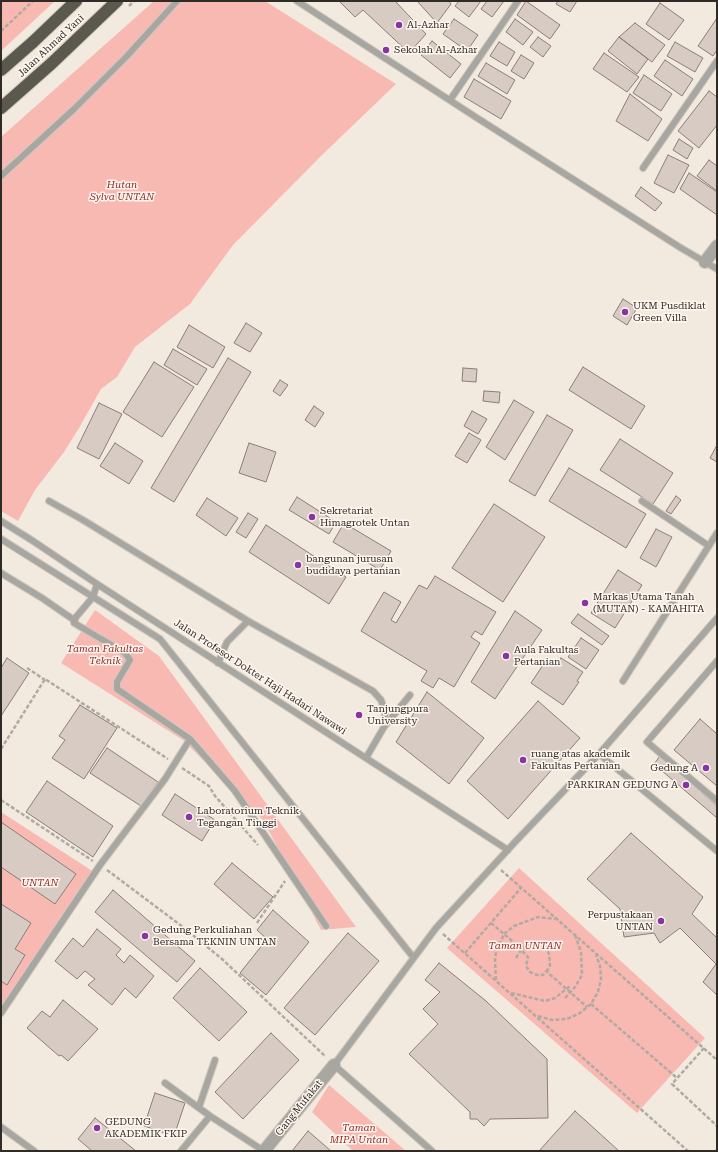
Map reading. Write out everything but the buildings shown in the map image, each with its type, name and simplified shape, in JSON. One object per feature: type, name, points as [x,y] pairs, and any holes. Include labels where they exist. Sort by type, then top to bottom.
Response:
[{"type":"highway","name":"Jalan Ahmad Yani","points":[[1,70],[76,1]]},
{"type":"highway","name":"Jalan Ahmad Yani","points":[[1,108],[52,63],[117,1]]},
{"type":"street","points":[[705,262],[717,246]]},
{"type":"street","name":"Gang Mufakat","points":[[264,1151],[334,1065]]},
{"type":"lane","points":[[1,176],[74,109],[127,56],[177,1]]},
{"type":"lane","points":[[297,1],[717,269]]},
{"type":"lane","points":[[450,100],[518,1]]},
{"type":"lane","points":[[643,168],[717,61]]},
{"type":"lane","points":[[49,501],[83,520],[248,621],[373,691],[381,700],[385,712],[384,727]]},
{"type":"lane","points":[[642,501],[709,546]]},
{"type":"lane","name":"Jalan Profesor Dokter Haji Hadari Nawawi","points":[[1,521],[508,850]]},
{"type":"lane","points":[[623,681],[717,533]]},
{"type":"lane","points":[[1,539],[160,639],[414,957]]},
{"type":"lane","points":[[1,573],[42,598],[74,620],[74,622],[125,654],[130,660],[117,682],[117,689],[190,739],[235,791],[326,926]]},
{"type":"lane","points":[[74,620],[93,597],[97,584]]},
{"type":"lane","points":[[432,1151],[334,1065],[436,928],[599,754],[717,618]]},
{"type":"lane","points":[[218,662],[227,642],[248,621]]},
{"type":"lane","points":[[717,661],[647,742],[717,801]]},
{"type":"lane","points":[[366,758],[384,727],[410,695]]},
{"type":"lane","points":[[1,1013],[100,866],[165,779],[190,739]]},
{"type":"lane","points":[[599,754],[717,851]]},
{"type":"lane","points":[[199,1107],[215,1060]]},
{"type":"lane","points":[[165,1083],[210,1116],[264,1151]]},
{"type":"lane","points":[[181,1151],[210,1116]]},
{"type":"lane","points":[[1,1127],[34,1151]]},
{"type":"path","points":[[1,31],[33,1]]},
{"type":"path","points":[[27,668],[45,680]]},
{"type":"path","points":[[1,800],[100,866],[182,927],[222,960],[334,1065]]},
{"type":"path","points":[[495,864],[717,1060]]},
{"type":"path","points":[[465,954],[521,888]]},
{"type":"path","points":[[496,980],[496,952],[504,934],[514,926],[538,918],[556,919]]},
{"type":"path","points":[[491,923],[504,934],[521,950],[528,957],[526,966],[530,972],[537,975],[543,975],[550,966],[550,959],[545,946],[539,943],[529,944],[521,950],[516,958]]},
{"type":"path","points":[[436,928],[688,1151]]},
{"type":"path","points":[[565,998],[582,974],[581,952],[574,935]]},
{"type":"path","points":[[537,1016],[552,1020],[567,1019],[580,1014],[591,1004],[598,992],[601,980],[600,966],[596,954]]},
{"type":"path","points":[[546,971],[587,1007]]},
{"type":"path","points":[[511,993],[545,1001],[555,998],[570,986]]},
{"type":"path","points":[[591,1004],[677,1078]]},
{"type":"path","points":[[704,1048],[672,1084],[717,1126]]},
{"type":"green space","points":[[1,1],[55,1],[1,51]]},
{"type":"green space","name":"Hutan Sylva UNTAN","points":[[154,1],[265,1],[396,84],[322,155],[233,245],[190,304],[135,347],[117,377],[101,389],[64,452],[35,490],[18,521],[1,511],[1,137]]},
{"type":"green space","name":"Taman Fakultas Teknik","points":[[95,610],[159,656],[356,927],[321,930],[263,820],[183,740],[61,663]]},
{"type":"green space","name":"UNTAN","points":[[1,812],[94,872],[1,1007]]},
{"type":"green space","name":"Taman UNTAN","points":[[519,868],[705,1038],[637,1113],[447,948]]},
{"type":"green space","name":"Taman MIPA Untan","points":[[329,1085],[406,1151],[353,1151],[312,1112]]},
{"type":"place","name":"Al-Azhar","points":[[399,25]]},
{"type":"place","name":"Sekolah Al-Azhar","points":[[386,50]]},
{"type":"place","name":"UKM Pusdiklat Green Villa","points":[[625,312]]},
{"type":"place","name":"Sekretariat Himagrotek Untan","points":[[312,517]]},
{"type":"place","name":"bangunan jurusan budidaya pertanian","points":[[298,565]]},
{"type":"place","name":"Markas Utama Tanah (MUTAN) - KAMAHITA","points":[[585,603]]},
{"type":"place","name":"Aula Fakultas Pertanian","points":[[506,656]]},
{"type":"place","name":"Tanjungpura University","points":[[359,715]]},
{"type":"place","name":"ruang atas akademik Fakultas Pertanian","points":[[523,760]]},
{"type":"place","name":"Gedung A","points":[[706,768]]},
{"type":"place","name":"PARKIRAN GEDUNG A","points":[[686,785]]},
{"type":"place","name":"Laboratorium Teknik Tegangan Tinggi","points":[[189,817]]},
{"type":"place","name":"Perpustakaan UNTAN","points":[[661,921]]},
{"type":"place","name":"Gedung Perkuliahan Bersama TEKNIN UNTAN","points":[[145,936]]},
{"type":"place","name":"GEDUNG AKADEMIK FKIP","points":[[97,1128]]}]
